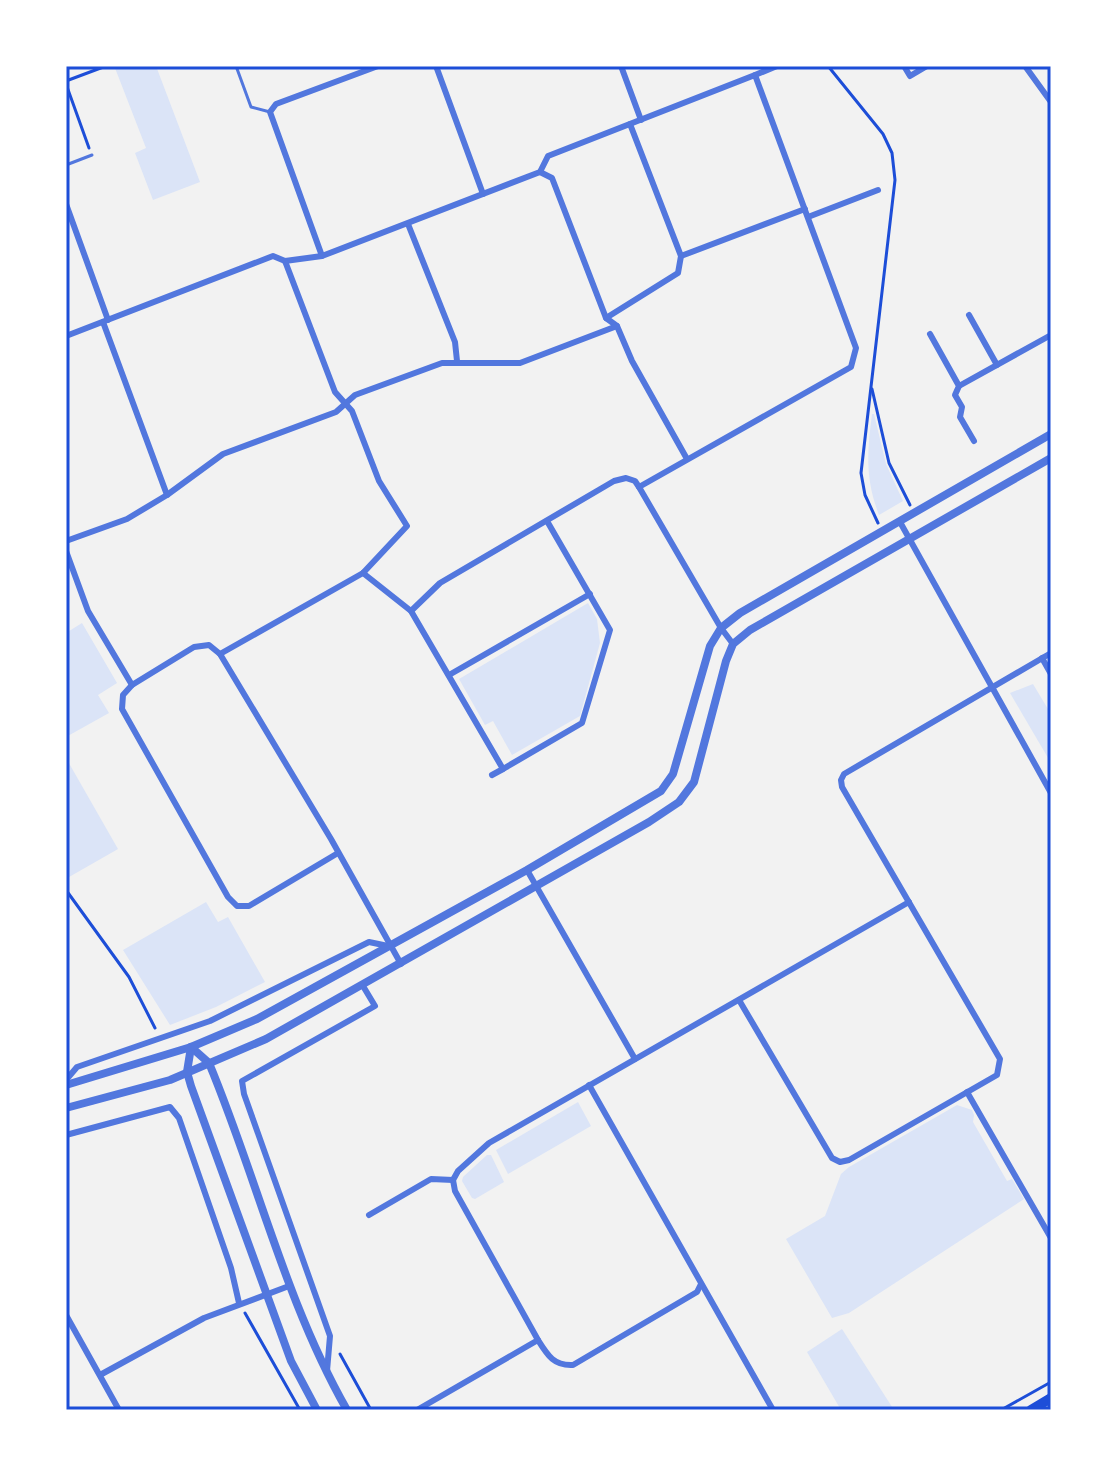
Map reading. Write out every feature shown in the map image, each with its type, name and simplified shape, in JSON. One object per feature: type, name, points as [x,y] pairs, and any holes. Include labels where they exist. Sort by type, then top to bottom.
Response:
[{"type":"main road","points":[[1031,1410],[1051,1398]]},
{"type":"street","points":[[322,256],[270,112],[276,104],[378,66]]},
{"type":"street","points":[[436,66],[483,194]]},
{"type":"street","points":[[621,66],[641,120]]},
{"type":"street","points":[[66,336],[273,256],[285,261],[322,256],[408,224],[540,172],[548,156],[777,66]]},
{"type":"street","points":[[904,66],[910,76],[927,66]]},
{"type":"street","points":[[1025,66],[1051,102]]},
{"type":"street","points":[[639,487],[851,367],[856,348],[755,75]]},
{"type":"street","points":[[606,318],[678,273],[681,256],[630,124]]},
{"type":"street","points":[[540,172],[552,178],[606,318],[617,326],[632,361],[687,459]]},
{"type":"street","points":[[808,217],[878,190]]},
{"type":"street","points":[[66,204],[167,495]]},
{"type":"street","points":[[681,256],[805,209]]},
{"type":"street","points":[[408,224],[455,342],[457,361]]},
{"type":"street","points":[[220,654],[363,573],[407,526],[379,481],[352,411],[335,392],[285,261]]},
{"type":"street","points":[[969,315],[997,365]]},
{"type":"street","points":[[66,541],[127,519],[167,495],[223,454],[336,412],[355,395],[442,363],[520,363],[617,326]]},
{"type":"street","points":[[930,334],[959,386]]},
{"type":"street","points":[[974,441],[960,417],[962,407],[955,395],[959,386],[1051,335]]},
{"type":"street","points":[[66,1082],[191,1047],[257,1019],[391,947],[661,791],[673,774],[710,646],[721,628],[740,613],[1051,434]]},
{"type":"street","points":[[66,1108],[170,1080],[266,1039],[679,802],[694,782],[733,644],[750,630],[1051,458]]},
{"type":"street","points":[[411,611],[440,583],[614,481],[626,478],[635,481],[639,487],[733,644]]},
{"type":"street","points":[[492,775],[582,723],[610,630],[547,521]]},
{"type":"street","points":[[900,522],[1051,793]]},
{"type":"street","points":[[66,551],[88,611],[132,685]]},
{"type":"street","points":[[363,573],[411,611],[503,769]]},
{"type":"street","points":[[449,675],[590,594]]},
{"type":"street","points":[[338,853],[249,906],[237,906],[228,897],[122,709],[123,695],[132,685],[194,647],[209,645],[220,654],[338,853],[401,964]]},
{"type":"street","points":[[739,1000],[832,1158],[840,1162],[849,1160],[997,1075],[1000,1059],[842,787],[841,780],[844,774],[1051,653]]},
{"type":"street","points":[[1042,658],[1051,674]]},
{"type":"street","points":[[527,870],[635,1059]]},
{"type":"street","points":[[701,1284],[697,1292],[573,1365],[561,1365],[549,1358],[538,1340],[455,1191],[453,1180],[458,1171],[489,1143],[909,902]]},
{"type":"street","points":[[66,1082],[77,1067],[210,1021],[369,942],[391,947]]},
{"type":"street","points":[[326,1374],[330,1336],[242,1081],[375,1006],[363,986]]},
{"type":"street","points":[[191,1047],[209,1063],[289,1286],[326,1374],[347,1410]]},
{"type":"street","points":[[191,1047],[187,1072],[291,1361],[317,1410]]},
{"type":"street","points":[[589,1085],[773,1410]]},
{"type":"street","points":[[967,1092],[1051,1238]]},
{"type":"street","points":[[66,1135],[170,1107],[179,1118],[231,1268],[239,1303]]},
{"type":"street","points":[[369,1215],[431,1179],[453,1180]]},
{"type":"street","points":[[100,1375],[204,1318],[289,1286]]},
{"type":"street","points":[[66,1315],[119,1410]]},
{"type":"street","points":[[417,1410],[538,1340]]},
{"type":"lane","points":[[236,66],[251,107],[270,112]]},
{"type":"lane","points":[[66,165],[92,155]]},
{"type":"path","points":[[92,155],[66,82],[106,66]]},
{"type":"path","points":[[828,66],[883,134],[892,153],[895,180],[861,473],[865,495],[882,532]]},
{"type":"path","points":[[872,389],[889,463],[915,513]]},
{"type":"path","points":[[66,890],[129,977],[143,1001],[158,1040]]},
{"type":"path","points":[[239,1303],[300,1410]]},
{"type":"path","points":[[330,1336],[371,1410]]},
{"type":"path","points":[[1001,1410],[1051,1382]]},
{"type":"shaded area","points":[[156,66],[200,182],[153,200],[135,153],[146,148],[115,68]]},
{"type":"shaded area","points":[[872,414],[886,464],[903,501],[879,515],[868,465]]},
{"type":"shaded area","points":[[588,603],[597,619],[600,643],[580,716],[512,755],[493,721],[485,725],[459,679]]},
{"type":"shaded area","points":[[82,623],[117,683],[98,695],[109,713],[66,737],[66,633]]},
{"type":"shaded area","points":[[1033,684],[1051,714],[1051,763],[1010,693]]},
{"type":"shaded area","points":[[66,758],[118,849],[69,877],[66,873]]},
{"type":"shaded area","points":[[206,902],[218,922],[228,917],[265,982],[216,1007],[170,1025],[123,950]]},
{"type":"shaded area","points":[[578,1102],[591,1126],[508,1174],[496,1150]]},
{"type":"shaded area","points":[[957,1105],[972,1110],[973,1122],[1007,1181],[1012,1179],[1024,1199],[849,1313],[832,1318],[786,1239],[825,1216],[841,1174],[849,1167]]},
{"type":"shaded area","points":[[487,1155],[491,1155],[504,1182],[475,1199],[462,1181],[463,1177]]},
{"type":"shaded area","points":[[842,1329],[894,1410],[841,1410],[807,1352]]}]
